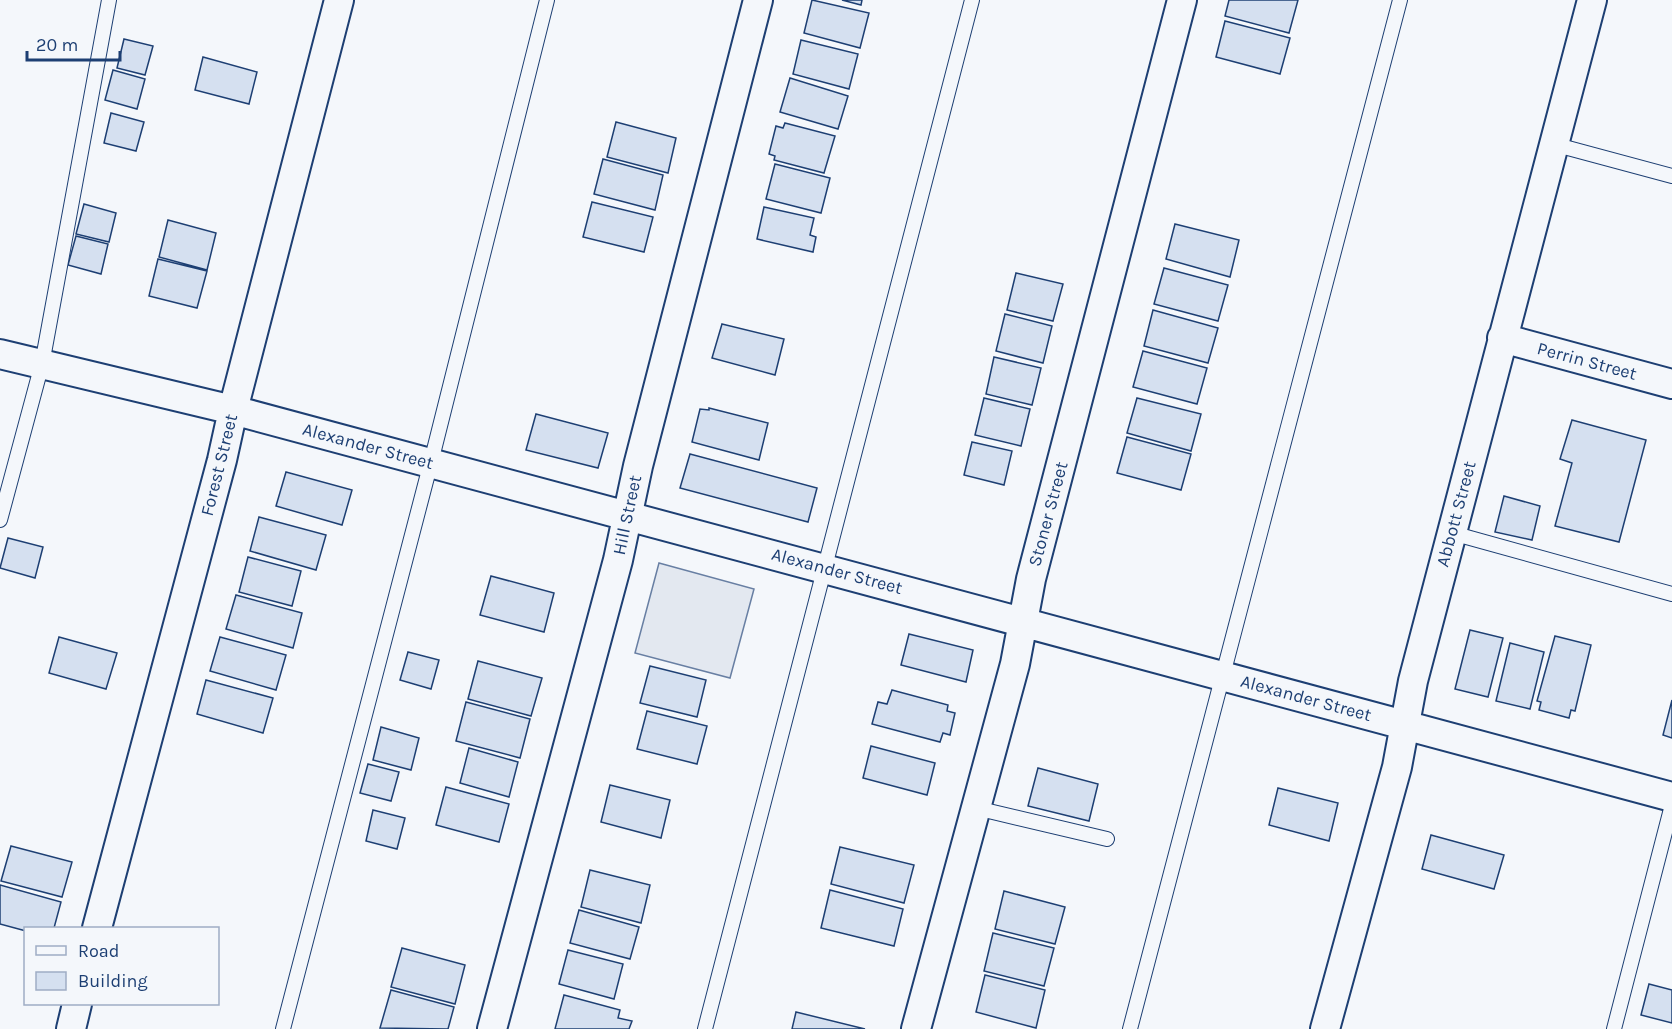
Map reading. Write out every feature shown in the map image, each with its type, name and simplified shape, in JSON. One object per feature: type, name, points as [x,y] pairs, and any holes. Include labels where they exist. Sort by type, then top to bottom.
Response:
[{"type":"street","name":"Forest Street","points":[[97,927],[222,460],[339,0]]},
{"type":"street","name":"Hill Street","points":[[492,1029],[615,572],[638,466],[758,0]]},
{"type":"street","name":"Stoner Street","points":[[916,1029],[1015,664],[1031,579],[1182,0]]},
{"type":"street","name":"Abbott Street","points":[[1325,1029],[1397,767],[1413,681],[1592,0]]},
{"type":"street","name":"Perrin Street","points":[[1502,338],[1672,384]]},
{"type":"street","name":"Alexander Street","points":[[0,354],[233,410],[430,462],[1672,797]]},
{"type":"street","points":[[70,1029],[77,1005]]},
{"type":"lane","points":[[0,520],[42,364],[109,0]]},
{"type":"lane","points":[[283,1029],[547,0]]},
{"type":"lane","points":[[705,1029],[972,0]]},
{"type":"lane","points":[[1130,1029],[1400,0]]},
{"type":"lane","points":[[1553,144],[1672,176]]},
{"type":"lane","points":[[1452,533],[1672,594]]},
{"type":"lane","points":[[1614,1029],[1672,805]]},
{"type":"lane","points":[[976,808],[1107,839]]},
{"type":"shaded area","points":[[659,563],[754,589],[730,678],[635,653]]},
{"type":"building","points":[[812,0],[869,13],[860,48],[804,33]]},
{"type":"building","points":[[842,0],[862,0],[861,5]]},
{"type":"building","points":[[1229,0],[1298,0],[1289,33],[1225,16]]},
{"type":"building","points":[[1225,21],[1290,38],[1280,74],[1216,57]]},
{"type":"building","points":[[124,39],[153,46],[145,75],[117,68]]},
{"type":"building","points":[[801,40],[858,54],[849,89],[793,74]]},
{"type":"building","points":[[203,57],[257,72],[249,104],[195,90]]},
{"type":"building","points":[[113,70],[145,79],[137,109],[105,100]]},
{"type":"building","points":[[790,78],[848,96],[838,129],[780,112]]},
{"type":"building","points":[[111,113],[144,122],[136,151],[104,143]]},
{"type":"building","points":[[616,122],[676,138],[668,173],[607,157]]},
{"type":"building","points":[[785,123],[835,136],[824,173],[774,160],[775,156],[769,154],[776,126],[783,128]]},
{"type":"building","points":[[603,159],[663,175],[655,210],[594,194]]},
{"type":"building","points":[[775,164],[830,178],[821,213],[766,199]]},
{"type":"building","points":[[592,202],[653,217],[644,252],[583,237]]},
{"type":"building","points":[[84,204],[116,213],[109,242],[76,234]]},
{"type":"building","points":[[764,207],[814,218],[810,235],[816,237],[813,252],[757,239]]},
{"type":"building","points":[[168,220],[216,233],[207,270],[159,257]]},
{"type":"building","points":[[1175,224],[1239,240],[1230,277],[1166,259]]},
{"type":"building","points":[[76,236],[108,244],[101,274],[68,265]]},
{"type":"building","points":[[158,259],[207,271],[197,308],[149,296]]},
{"type":"building","points":[[1164,268],[1228,285],[1218,321],[1154,304]]},
{"type":"building","points":[[1016,273],[1063,284],[1053,321],[1007,310]]},
{"type":"building","points":[[1153,310],[1218,328],[1208,363],[1144,346]]},
{"type":"building","points":[[1005,314],[1052,326],[1043,363],[996,351]]},
{"type":"building","points":[[722,324],[784,339],[775,375],[712,358]]},
{"type":"building","points":[[1143,351],[1207,368],[1197,404],[1133,387]]},
{"type":"building","points":[[994,357],[1041,368],[1032,405],[986,394]]},
{"type":"building","points":[[984,398],[1030,409],[1021,446],[975,435]]},
{"type":"building","points":[[1137,398],[1201,414],[1191,451],[1127,433]]},
{"type":"building","points":[[709,408],[768,423],[759,460],[692,442],[700,409],[709,410]]},
{"type":"building","points":[[536,414],[608,433],[598,468],[526,450]]},
{"type":"building","points":[[1572,420],[1646,440],[1619,542],[1555,526],[1572,463],[1560,459]]},
{"type":"building","points":[[1127,437],[1191,454],[1181,490],[1117,473]]},
{"type":"building","points":[[972,442],[1012,451],[1004,485],[964,475]]},
{"type":"building","points":[[690,454],[817,488],[808,522],[680,488]]},
{"type":"building","points":[[286,472],[352,490],[342,525],[276,506]]},
{"type":"building","points":[[1504,496],[1540,506],[1532,540],[1495,532]]},
{"type":"building","points":[[259,517],[326,535],[316,570],[250,551]]},
{"type":"building","points":[[8,538],[43,547],[35,578],[0,568]]},
{"type":"building","points":[[248,557],[301,571],[292,606],[239,592]]},
{"type":"building","points":[[491,576],[554,593],[544,632],[480,615]]},
{"type":"building","points":[[236,595],[302,613],[293,648],[226,629]]},
{"type":"building","points":[[1470,630],[1503,638],[1488,697],[1455,689]]},
{"type":"building","points":[[909,634],[973,650],[966,682],[901,665]]},
{"type":"building","points":[[1555,636],[1591,645],[1575,711],[1571,710],[1569,718],[1539,710],[1541,702],[1537,701]]},
{"type":"building","points":[[59,637],[117,653],[106,689],[49,673]]},
{"type":"building","points":[[220,637],[286,655],[276,690],[210,671]]},
{"type":"building","points":[[1510,643],[1544,652],[1530,709],[1496,701]]},
{"type":"building","points":[[408,652],[439,660],[431,689],[400,680]]},
{"type":"building","points":[[478,661],[542,678],[531,716],[468,699]]},
{"type":"building","points":[[650,666],[706,680],[697,717],[640,703]]},
{"type":"building","points":[[206,680],[273,698],[263,733],[197,714]]},
{"type":"building","points":[[892,690],[948,705],[947,711],[955,713],[950,735],[943,733],[940,742],[872,724],[878,702],[887,704]]},
{"type":"building","points":[[1672,700],[1672,738],[1663,735]]},
{"type":"building","points":[[466,702],[530,719],[520,758],[456,741]]},
{"type":"building","points":[[647,711],[707,726],[697,764],[637,749]]},
{"type":"building","points":[[381,727],[419,738],[411,770],[373,760]]},
{"type":"building","points":[[871,746],[935,763],[927,795],[863,778]]},
{"type":"building","points":[[469,748],[518,762],[509,797],[460,783]]},
{"type":"building","points":[[368,764],[399,772],[391,801],[360,793]]},
{"type":"building","points":[[1038,768],[1098,784],[1089,821],[1028,806]]},
{"type":"building","points":[[610,785],[670,800],[661,838],[601,822]]},
{"type":"building","points":[[446,787],[509,804],[499,842],[436,825]]},
{"type":"building","points":[[1278,788],[1338,803],[1329,841],[1269,825]]},
{"type":"building","points":[[373,810],[405,818],[397,849],[366,841]]},
{"type":"building","points":[[1431,835],[1504,855],[1494,889],[1422,869]]},
{"type":"building","points":[[11,846],[72,862],[62,897],[1,881]]},
{"type":"building","points":[[840,847],[914,865],[904,903],[831,884]]},
{"type":"building","points":[[590,870],[650,885],[641,923],[581,907]]},
{"type":"building","points":[[0,885],[61,902],[54,927],[24,927],[24,930],[0,924]]},
{"type":"building","points":[[830,890],[903,909],[894,946],[821,928]]},
{"type":"building","points":[[1004,891],[1065,907],[1055,944],[995,929]]},
{"type":"building","points":[[579,910],[639,927],[630,959],[570,943]]},
{"type":"building","points":[[993,933],[1054,948],[1044,986],[984,971]]},
{"type":"building","points":[[402,948],[465,965],[455,1004],[391,987]]},
{"type":"building","points":[[568,950],[623,964],[614,999],[559,984]]},
{"type":"building","points":[[985,975],[1045,990],[1036,1028],[976,1012]]},
{"type":"building","points":[[1649,984],[1672,990],[1672,1023],[1641,1015]]},
{"type":"building","points":[[391,990],[454,1007],[448,1029],[380,1028]]},
{"type":"building","points":[[564,995],[620,1010],[618,1018],[632,1021],[629,1029],[555,1029]]},
{"type":"building","points":[[796,1012],[865,1029],[792,1029]]}]
